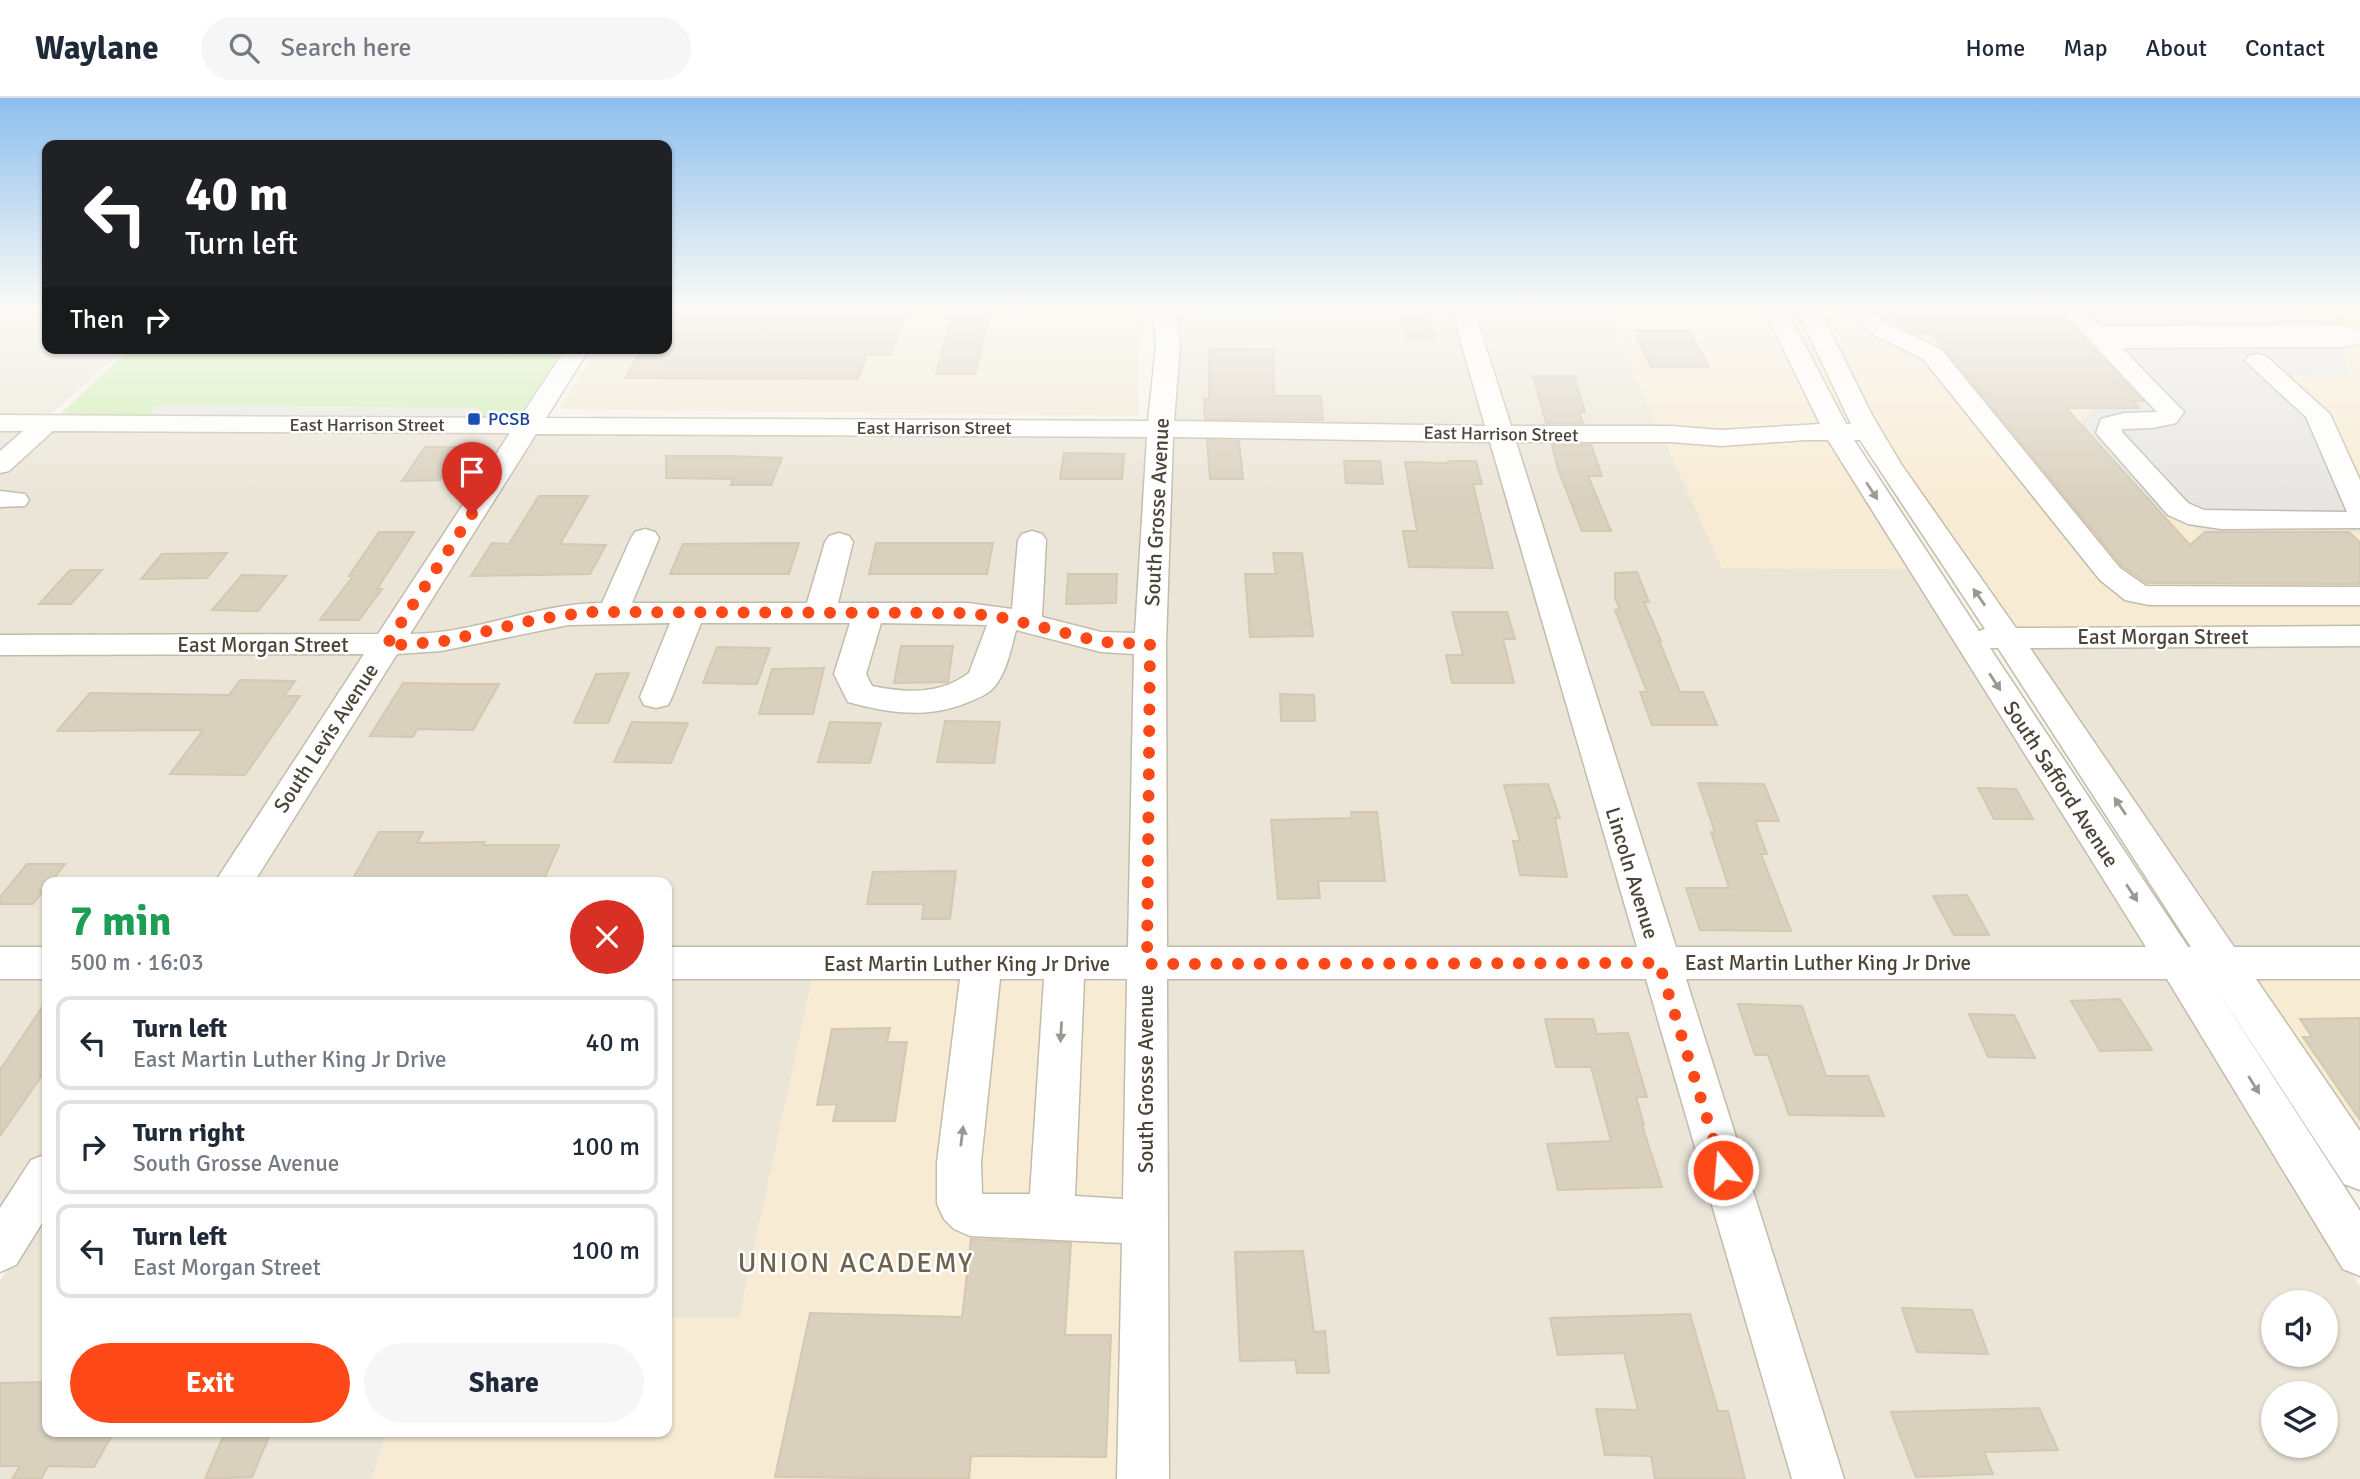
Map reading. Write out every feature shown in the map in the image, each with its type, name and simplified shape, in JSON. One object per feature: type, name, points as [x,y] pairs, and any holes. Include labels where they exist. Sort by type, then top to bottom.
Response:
[{"type":"street","name":"South Levis Avenue","points":[[237,877],[563,371]]},
{"type":"street","name":"South Grosse Avenue","points":[[1143,1479],[1150,644],[1160,429],[1166,371]]},
{"type":"street","name":"Lincoln Avenue","points":[[1481,371],[1818,1479]]},
{"type":"street","name":"South Safford Avenue","points":[[1815,371],[1853,432],[1888,465],[2007,638],[2360,1170]]},
{"type":"street","name":"South Safford Avenue","points":[[1831,371],[1853,432],[1850,457],[2177,962],[2360,1254]]},
{"type":"street","points":[[1946,371],[2110,574],[2136,593],[2149,596],[2360,596]]},
{"type":"street","points":[[2132,371],[2171,412],[2168,418],[2158,421],[2117,421],[2110,425],[2109,433],[2178,509],[2198,518],[2221,521],[2360,520]]},
{"type":"street","points":[[2269,371],[2316,414],[2360,510]]},
{"type":"street","name":"East Harrison Street","points":[[0,423],[1160,429],[1647,436],[1671,434],[1721,438],[1853,432]]},
{"type":"street","points":[[0,465],[47,423]]},
{"type":"street","points":[[613,612],[645,538]]},
{"type":"street","points":[[868,613],[850,674],[860,694],[888,702],[914,704],[944,701],[982,680],[1015,620],[1032,540]]},
{"type":"street","points":[[820,613],[839,542]]},
{"type":"street","name":"East Morgan Street","points":[[0,645],[386,646],[445,641],[558,615],[613,612],[968,613],[1015,620],[1101,642],[1150,644]]},
{"type":"street","points":[[656,696],[689,613]]},
{"type":"street","name":"East Morgan Street","points":[[1966,638],[2360,636]]},
{"type":"street","points":[[0,963],[42,963]]},
{"type":"street","name":"East Martin Luther King Jr Drive","points":[[672,963],[2360,963]]},
{"type":"street","points":[[982,963],[959,1162],[960,1204],[970,1213],[986,1216],[1051,1216],[1145,1222]]},
{"type":"street","points":[[1051,1216],[1065,964]]},
{"type":"street","points":[[0,1249],[42,1183]]},
{"type":"shaded area","points":[[0,371],[99,371],[49,416],[0,416]]},
{"type":"shaded area","points":[[583,371],[1139,371],[1138,416],[559,409]]},
{"type":"shaded area","points":[[1174,371],[1471,371],[1487,426],[1172,423]]},
{"type":"shaded area","points":[[1492,371],[1633,371],[1658,427],[1510,427]]},
{"type":"shaded area","points":[[1633,371],[1796,371],[1823,425],[1717,431],[1658,427]]},
{"type":"shaded area","points":[[1817,371],[1827,371],[1852,424],[1845,425]]},
{"type":"shaded area","points":[[1849,371],[2360,371],[2360,626],[2014,628],[1899,465]]},
{"type":"shaded area","points":[[2115,371],[2348,371],[2349,375],[2283,376],[2360,493],[2360,532],[2205,532],[2165,516],[2080,423],[2095,408],[2138,407],[2133,401],[2144,401]]},
{"type":"shaded area","points":[[157,406],[481,408],[474,419],[147,416]]},
{"type":"shaded area","points":[[0,430],[513,433],[379,636],[0,634]]},
{"type":"shaded area","points":[[536,433],[1148,436],[1137,633],[1090,629],[1009,608],[971,604],[595,603],[539,610],[447,632],[407,635]]},
{"type":"shaded area","points":[[1171,437],[1491,440],[1638,947],[1164,948],[1164,644]]},
{"type":"shaded area","points":[[1830,439],[1909,569],[1722,568],[1665,441]]},
{"type":"shaded area","points":[[1514,441],[1665,441],[1722,568],[1909,569],[2150,947],[1672,947]]},
{"type":"shaded area","points":[[596,622],[966,623],[1000,627],[1097,652],[1136,654],[1130,948],[672,947],[672,877],[254,877],[394,655],[461,648],[547,627]]},
{"type":"shaded area","points":[[2360,646],[2360,947],[2232,947],[2027,648]]},
{"type":"shaded area","points":[[0,655],[366,656],[221,877],[42,877],[42,947],[0,947]]},
{"type":"shaded area","points":[[0,979],[42,979],[42,1153],[0,1217]]},
{"type":"shaded area","points":[[672,979],[1130,980],[812,980],[739,1318],[672,1317]]},
{"type":"shaded area","points":[[812,979],[1130,982],[1121,1479],[371,1479],[386,1437],[672,1437],[672,1317],[739,1318]]},
{"type":"shaded area","points":[[1647,979],[1795,1479],[1166,1479],[1164,980]]},
{"type":"shaded area","points":[[1682,979],[2170,979],[2360,1287],[2360,1479],[1841,1479]]},
{"type":"shaded area","points":[[2253,979],[2360,979],[2360,1140]]},
{"type":"shaded area","points":[[42,1214],[42,1437],[386,1437],[371,1479],[0,1479],[0,1281]]},
{"type":"green space","points":[[106,371],[548,371],[524,411],[509,418],[58,416]]},
{"type":"building","points":[[629,371],[861,371],[858,379],[625,378]]},
{"type":"building","points":[[937,371],[976,371],[975,374],[936,374]]},
{"type":"building","points":[[1209,371],[1273,371],[1274,396],[1321,396],[1323,420],[1205,419],[1204,398],[1209,399]]},
{"type":"building","points":[[1963,371],[2115,371],[2143,401],[2133,401],[2139,408],[2066,408],[2190,545],[2205,532],[2349,532],[2360,542],[2360,584],[2147,583],[2122,566]]},
{"type":"building","points":[[1533,376],[1574,376],[1585,412],[1579,412],[1583,423],[1546,423]]},
{"type":"building","points":[[1207,440],[1239,441],[1243,479],[1210,479]]},
{"type":"building","points":[[1552,445],[1591,445],[1602,476],[1588,476],[1611,531],[1582,531],[1558,469]]},
{"type":"building","points":[[425,447],[463,447],[440,480],[402,481]]},
{"type":"building","points":[[1064,453],[1124,454],[1122,479],[1060,479]]},
{"type":"building","points":[[666,456],[782,458],[771,485],[731,485],[733,479],[666,478]]},
{"type":"building","points":[[1344,461],[1380,461],[1383,484],[1346,483]]},
{"type":"building","points":[[1476,461],[1482,484],[1473,484],[1493,568],[1409,567],[1403,531],[1417,531],[1405,462]]},
{"type":"building","points":[[539,496],[588,496],[560,544],[606,545],[590,574],[471,576],[492,543],[509,544]]},
{"type":"building","points":[[379,532],[414,532],[377,589],[382,589],[359,620],[320,620],[353,576],[349,576]]},
{"type":"building","points":[[799,543],[789,574],[670,574],[683,544]]},
{"type":"building","points":[[876,543],[993,543],[987,574],[869,574]]},
{"type":"building","points":[[227,553],[207,578],[141,579],[162,554]]},
{"type":"building","points":[[1273,553],[1302,553],[1313,636],[1250,637],[1245,574],[1276,574]]},
{"type":"building","points":[[70,570],[102,570],[71,604],[39,604]]},
{"type":"building","points":[[1637,572],[1649,602],[1644,602],[1680,692],[1703,692],[1717,725],[1652,725],[1640,692],[1647,692],[1615,610],[1620,609],[1615,598],[1615,573]]},
{"type":"building","points":[[1068,574],[1117,574],[1116,603],[1066,604]]},
{"type":"building","points":[[242,575],[286,576],[258,611],[212,610]]},
{"type":"building","points":[[1452,612],[1507,612],[1515,639],[1503,639],[1514,683],[1452,683],[1446,655],[1463,655]]},
{"type":"building","points":[[901,646],[953,646],[948,682],[894,683]]},
{"type":"building","points":[[717,647],[770,648],[757,684],[703,683]]},
{"type":"building","points":[[824,668],[813,714],[759,714],[772,669]]},
{"type":"building","points":[[629,673],[608,723],[574,723],[596,674]]},
{"type":"building","points":[[240,680],[295,681],[284,696],[300,696],[245,775],[170,774],[203,730],[57,731],[90,693],[229,695]]},
{"type":"building","points":[[403,683],[499,684],[473,730],[417,729],[413,737],[370,736]]},
{"type":"building","points":[[1280,694],[1314,695],[1315,721],[1281,721]]},
{"type":"building","points":[[945,721],[1000,722],[994,763],[937,762]]},
{"type":"building","points":[[632,722],[688,723],[671,763],[614,762]]},
{"type":"building","points":[[830,722],[881,723],[870,763],[818,762]]},
{"type":"building","points":[[1698,783],[1764,784],[1779,821],[1755,821],[1767,854],[1761,854],[1791,931],[1700,930],[1686,888],[1729,888],[1711,832],[1715,832]]},
{"type":"building","points":[[1548,784],[1560,818],[1555,818],[1567,877],[1520,875],[1513,841],[1520,841],[1504,785]]},
{"type":"building","points":[[1978,788],[2016,789],[2033,819],[1994,819]]},
{"type":"building","points":[[1351,812],[1377,812],[1385,881],[1318,881],[1320,898],[1278,899],[1271,820],[1352,818]]},
{"type":"building","points":[[379,832],[423,832],[417,843],[559,845],[545,877],[354,877]]},
{"type":"building","points":[[27,864],[65,864],[55,877],[42,877],[42,892],[33,904],[0,904],[0,897]]},
{"type":"building","points":[[956,871],[950,919],[922,919],[924,904],[867,904],[873,872]]},
{"type":"building","points":[[1967,895],[1989,935],[1954,935],[1933,896]]},
{"type":"building","points":[[2120,999],[2152,1050],[2100,1051],[2071,1001]]},
{"type":"building","points":[[1738,1004],[1802,1006],[1826,1076],[1868,1076],[1884,1116],[1789,1115],[1768,1055],[1755,1055]]},
{"type":"building","points":[[42,1007],[42,1075],[0,1136],[0,1070]]},
{"type":"building","points":[[1969,1014],[2014,1015],[2035,1058],[1988,1057]]},
{"type":"building","points":[[2360,1018],[2360,1120],[2303,1037],[2312,1037],[2300,1019]]},
{"type":"building","points":[[1545,1019],[1593,1019],[1597,1034],[1628,1033],[1647,1097],[1636,1097],[1642,1125],[1662,1187],[1558,1190],[1547,1144],[1611,1141],[1591,1067],[1556,1067]]},
{"type":"building","points":[[890,1028],[887,1042],[907,1042],[895,1121],[833,1121],[837,1104],[817,1105],[832,1029]]},
{"type":"building","points":[[971,1239],[1071,1243],[1065,1335],[1111,1335],[1106,1457],[971,1456],[969,1479],[775,1477],[810,1313],[962,1317]]},
{"type":"building","points":[[1303,1251],[1314,1332],[1325,1331],[1329,1373],[1297,1373],[1295,1360],[1240,1361],[1235,1252]]},
{"type":"building","points":[[1902,1308],[1972,1310],[1988,1354],[1917,1352]]},
{"type":"building","points":[[1690,1314],[1718,1411],[1728,1411],[1745,1479],[1655,1479],[1651,1456],[1605,1455],[1596,1409],[1638,1410],[1624,1353],[1558,1355],[1550,1318]]},
{"type":"building","points":[[42,1382],[42,1437],[111,1437],[94,1467],[48,1466],[41,1479],[12,1479],[20,1466],[0,1466],[0,1383]]},
{"type":"building","points":[[2039,1408],[2058,1450],[1984,1452],[1993,1474],[1916,1477],[1891,1412]]},
{"type":"building","points":[[223,1437],[269,1437],[252,1477],[205,1479]]},
{"type":"place","name":"PCSB","points":[[474,419]]},
{"type":"district","name":"UNION ACADEMY","points":[[856,1263]]},
{"type":"route","points":[[472,514],[386,646],[445,641],[538,619],[590,612],[968,613],[993,615],[1101,642],[1150,644],[1147,964],[1659,963],[1723,1170]]}]
